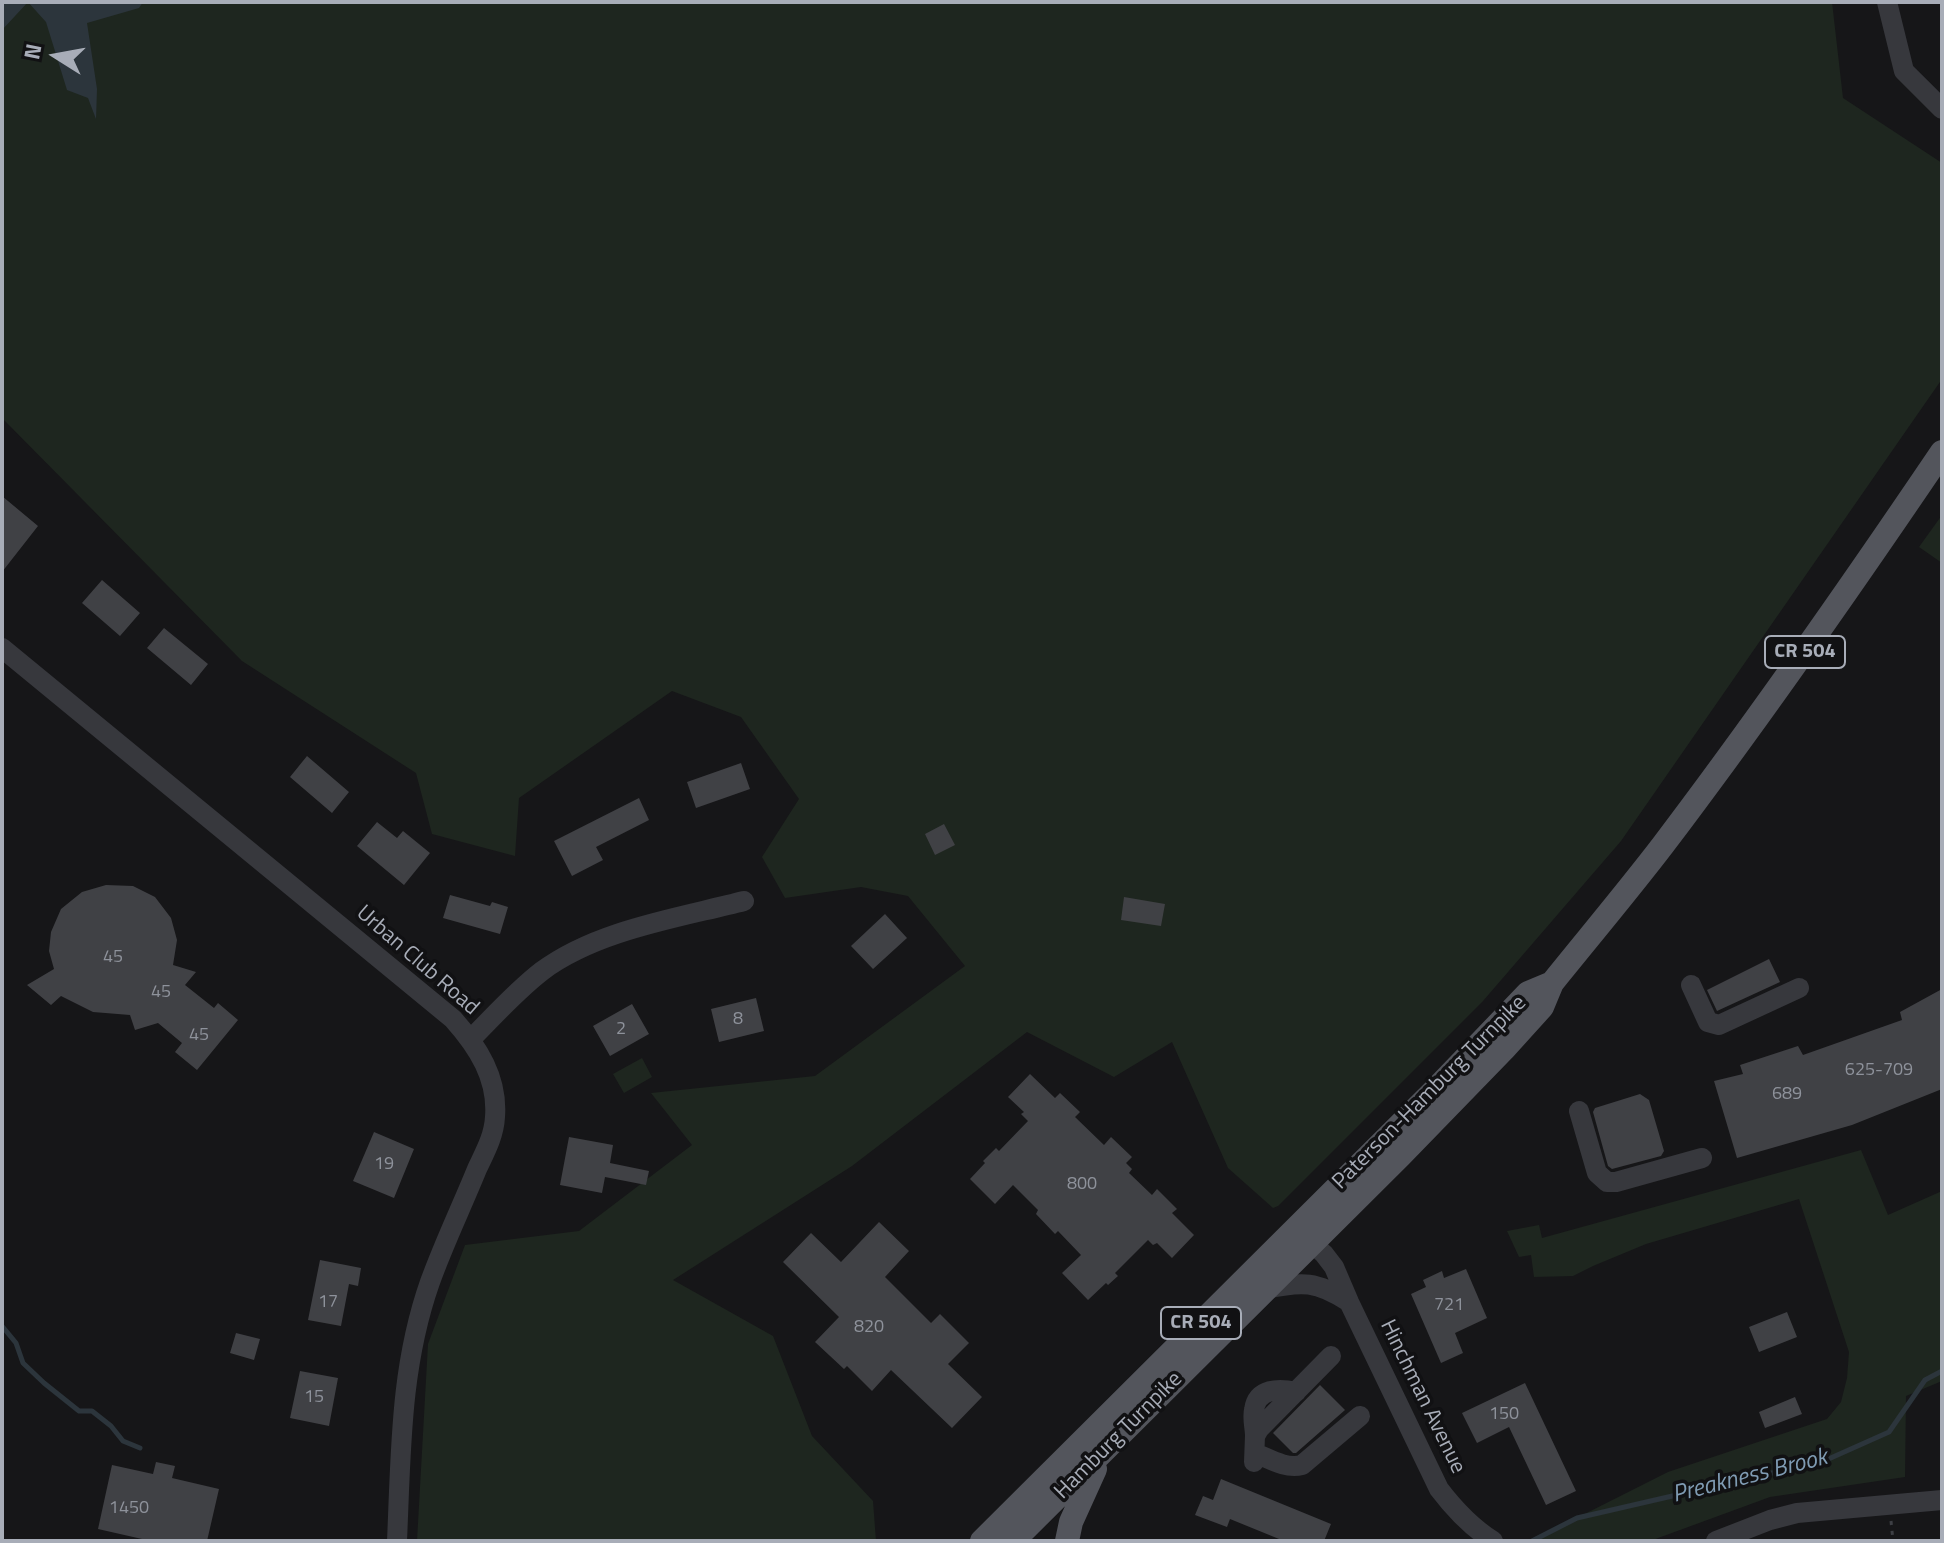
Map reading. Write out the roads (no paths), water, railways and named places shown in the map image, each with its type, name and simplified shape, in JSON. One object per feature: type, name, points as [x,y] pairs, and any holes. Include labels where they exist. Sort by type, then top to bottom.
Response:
[{"type":"main road","name":"Paterson-Hamburg Turnpike","points":[[1552,983],[1662,846],[1750,728],[1942,452]]},
{"type":"main road","name":"Hamburg Turnpike","points":[[1013,1541],[1266,1289],[1303,1237],[1513,1039],[1542,1007],[1552,983]]},
{"type":"main road","name":"CR 504","points":[[982,1541],[1303,1237]]},
{"type":"main road","points":[[1067,1541],[1075,1512],[1106,1449]]},
{"type":"street","points":[[1887,2],[1904,71],[1942,109]]},
{"type":"street","name":"Urban Club Road","points":[[2,648],[442,1010],[471,1039],[483,1059],[492,1081],[495,1118],[488,1146],[431,1280],[417,1325],[403,1402],[397,1541]]},
{"type":"street","points":[[471,1039],[520,990],[572,952],[625,931],[744,901]]},
{"type":"street","points":[[1691,985],[1708,1022],[1719,1025],[1799,988]]},
{"type":"street","points":[[1579,1111],[1597,1173],[1607,1182],[1702,1158]]},
{"type":"street","name":"Hinchman Avenue","points":[[1303,1237],[1334,1267],[1439,1489],[1472,1527],[1493,1541]]},
{"type":"street","points":[[1266,1289],[1291,1283],[1315,1285],[1329,1289],[1349,1302]]},
{"type":"street","points":[[1331,1356],[1259,1429],[1255,1450],[1286,1466],[1302,1465],[1360,1416]]},
{"type":"street","points":[[1716,1541],[1797,1513],[1942,1500]]},
{"type":"waterway","points":[[2,1326],[16,1343],[23,1363],[44,1383],[79,1411],[92,1411],[111,1426],[123,1441],[140,1448]]},
{"type":"waterway","name":"Preakness Brook","points":[[1532,1541],[1577,1518],[1824,1461],[1889,1432],[1925,1380],[1942,1371]]}]
